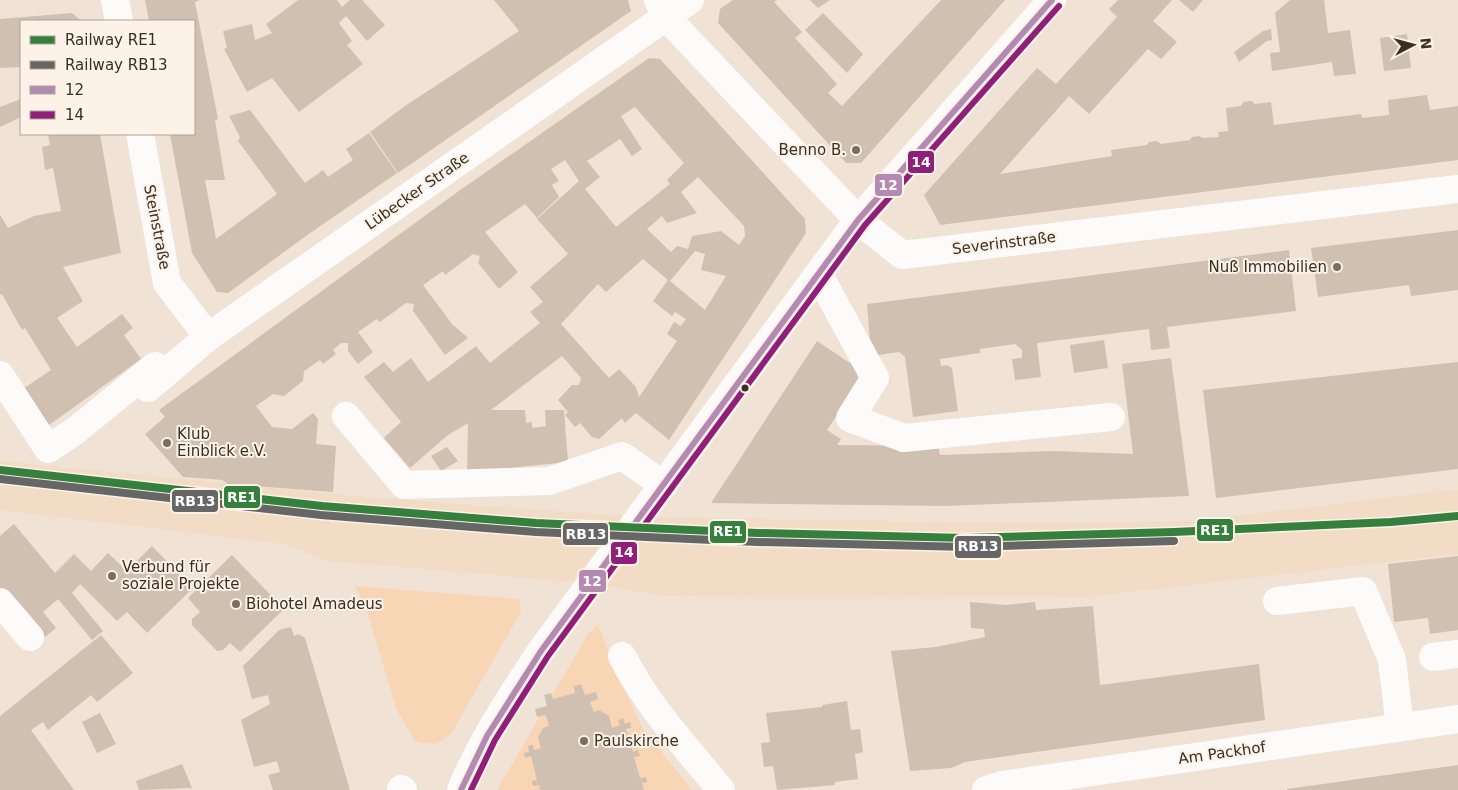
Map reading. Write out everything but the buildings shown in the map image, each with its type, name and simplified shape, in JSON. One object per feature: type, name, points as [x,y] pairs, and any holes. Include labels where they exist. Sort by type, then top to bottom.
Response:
[{"type":"street","points":[[115,0],[119,20]]},
{"type":"street","name":"Lübecker Straße","points":[[0,375],[48,449],[75,431],[155,366],[155,382],[208,337],[662,8],[690,0]]},
{"type":"street","points":[[461,790],[509,701],[549,641],[583,598],[858,220],[1052,0]]},
{"type":"street","name":"Severinstraße","points":[[662,8],[858,220],[902,255],[1458,189]]},
{"type":"street","name":"Steinstraße","points":[[140,135],[167,283],[208,337]]},
{"type":"street","points":[[819,274],[875,378],[850,418],[904,438],[1111,417]]},
{"type":"street","points":[[346,416],[404,485],[549,481],[622,456],[664,485]]},
{"type":"street","points":[[1278,601],[1363,592],[1392,660],[1400,727]]},
{"type":"street","points":[[0,602],[30,637]]},
{"type":"street","points":[[622,656],[632,676],[661,716],[721,790]]},
{"type":"street","name":"Am Packhof","points":[[986,790],[1002,785],[1458,719]]},
{"type":"shaded area","points":[[0,461],[367,497],[622,516],[813,520],[1058,523],[1193,521],[1458,489],[1458,554],[1088,597],[662,596],[596,584],[328,561],[284,544],[0,510]]},
{"type":"shaded area","points":[[355,586],[519,599],[521,612],[451,734],[436,744],[416,742],[397,711],[367,612]]},
{"type":"shaded area","points":[[598,624],[617,675],[643,729],[692,790],[497,790],[588,634]]},
{"type":"rail line","name":"RE1","points":[[0,470],[322,506],[536,523],[757,533],[966,538],[1174,532],[1391,522],[1458,516]]},
{"type":"rail line","name":"RB13","points":[[0,479],[321,515],[536,532],[757,542],[966,547],[1174,541]]},
{"type":"transit line","name":"12","points":[[461,790],[487,736],[541,651],[858,220],[1052,0]]},
{"type":"transit line","name":"14","points":[[471,790],[495,740],[548,656],[865,225],[1059,6]]},
{"type":"place","name":"Benno B.","points":[[856,150]]},
{"type":"place","name":"Nuß Immobilien","points":[[1337,267]]},
{"type":"place","name":"Klub Einblick e.V.","points":[[167,443]]},
{"type":"place","name":"Verbund für soziale Projekte","points":[[112,576]]},
{"type":"place","name":"Biohotel Amadeus","points":[[236,604]]},
{"type":"place","name":"Paulskirche","points":[[584,741]]}]
